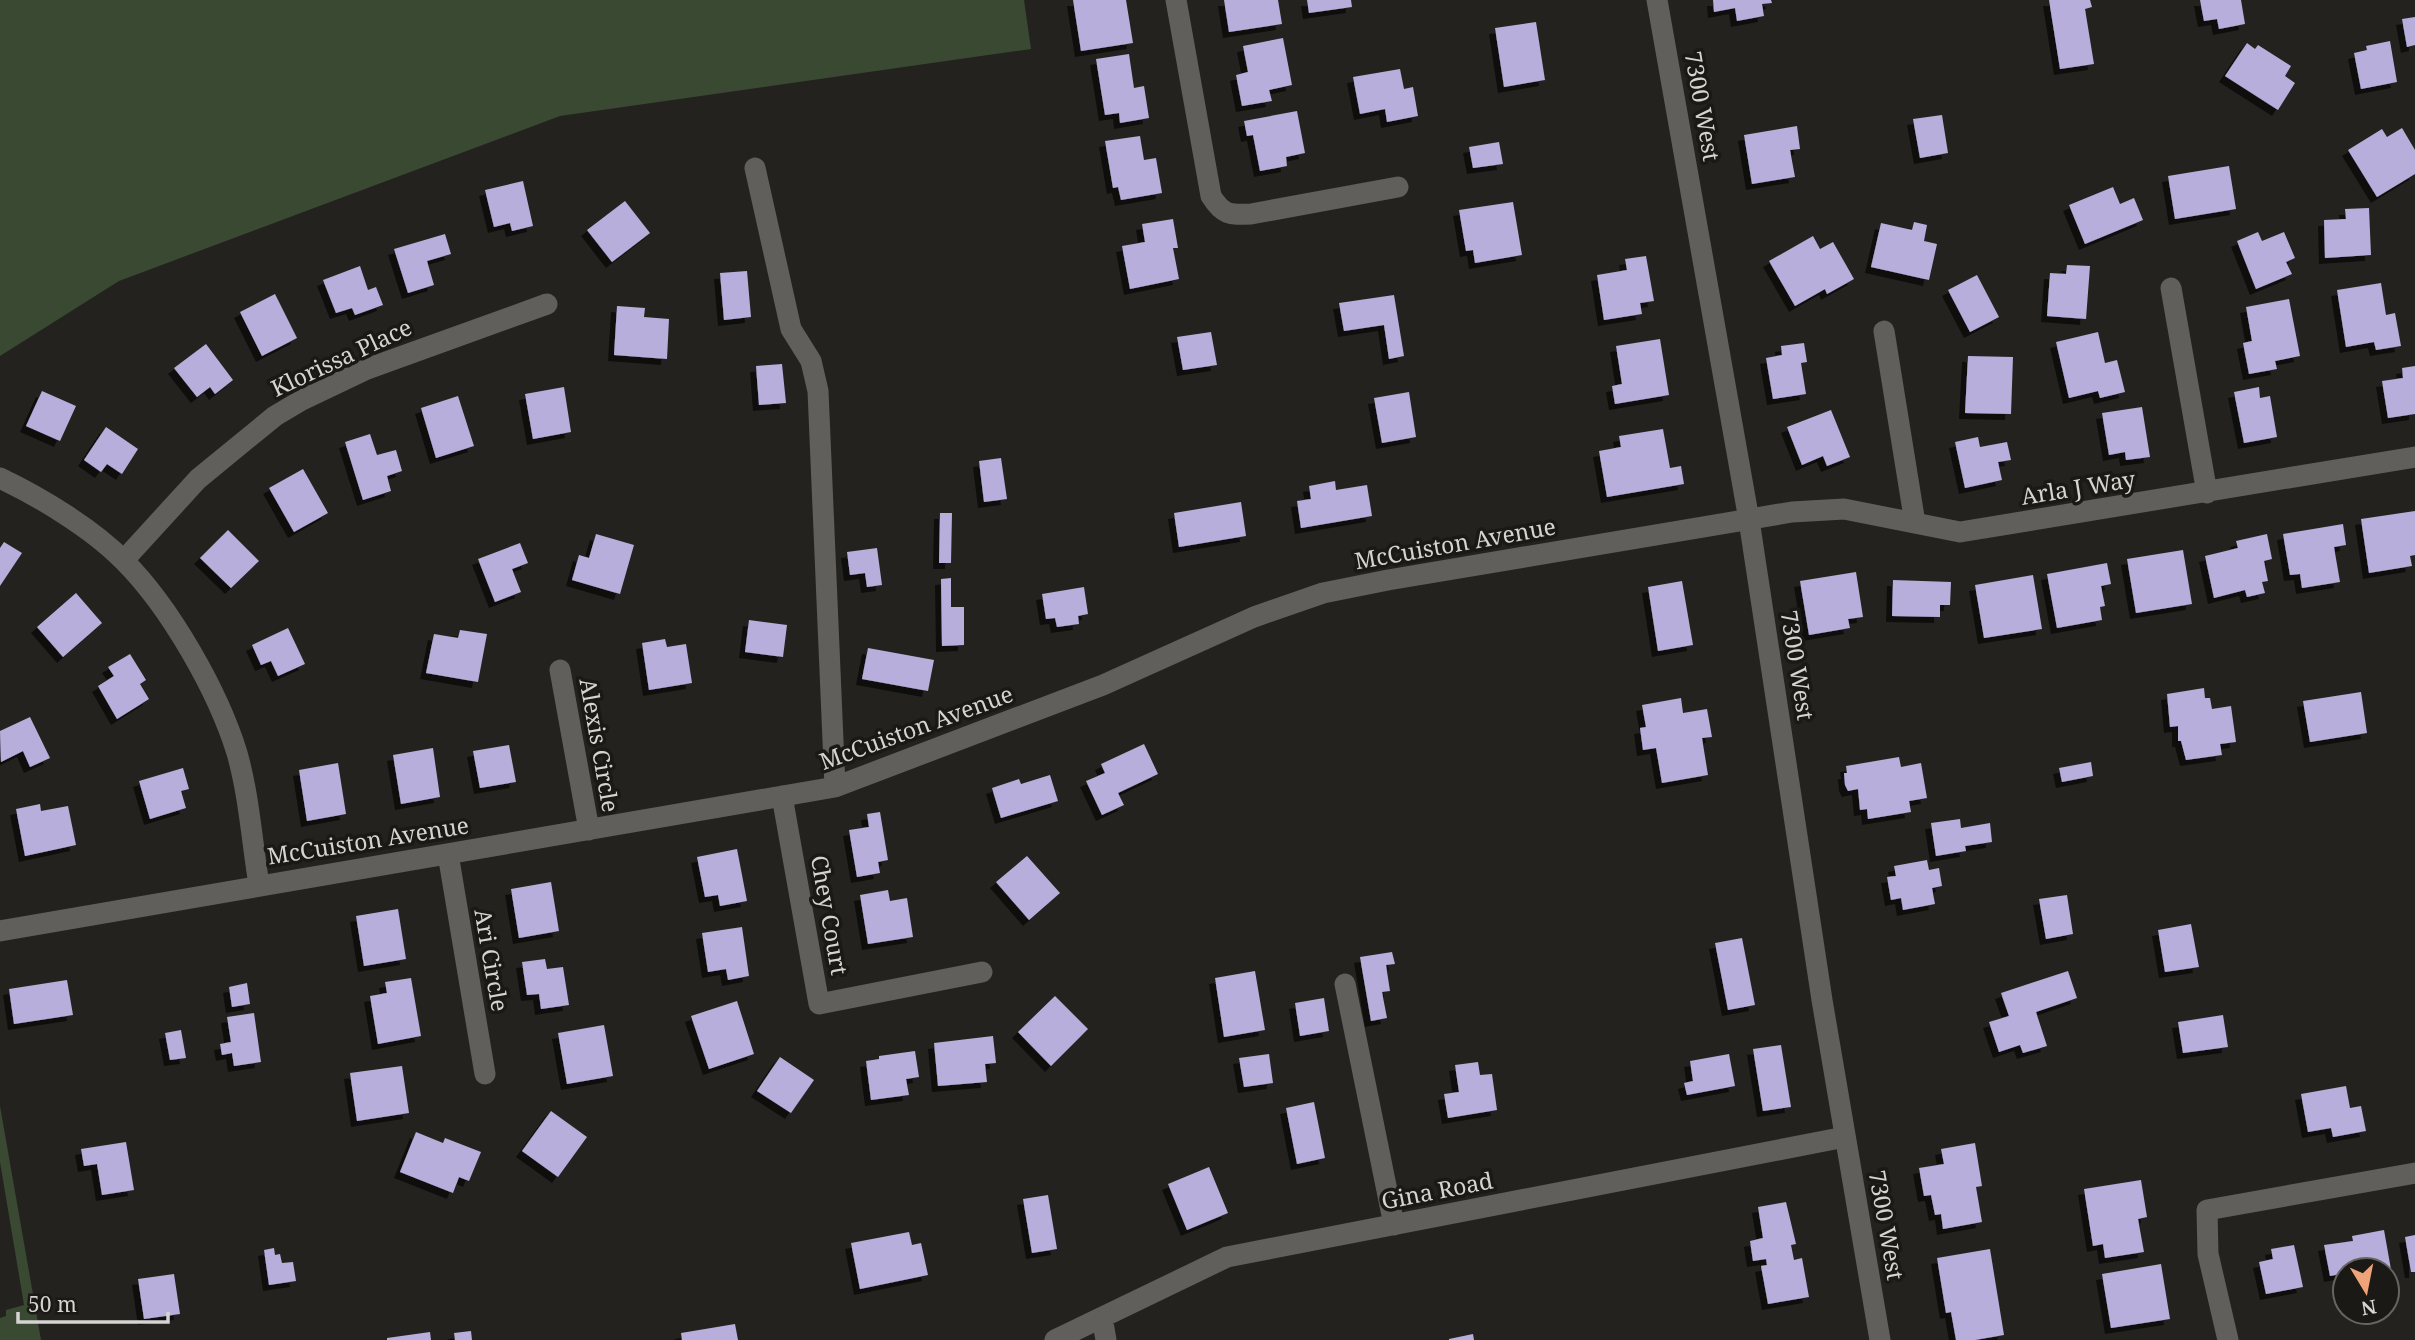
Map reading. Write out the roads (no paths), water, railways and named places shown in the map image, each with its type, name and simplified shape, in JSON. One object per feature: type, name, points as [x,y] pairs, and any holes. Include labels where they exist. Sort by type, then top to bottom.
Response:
[{"type":"street","points":[[1176,0],[1211,196],[1226,214],[1251,214],[1398,187]]},
{"type":"street","name":"7300 West","points":[[1657,0],[1749,520],[1845,1137],[1880,1340]]},
{"type":"street","points":[[755,168],[791,329],[811,361],[818,391],[835,788]]},
{"type":"street","points":[[2171,288],[2207,493]]},
{"type":"street","name":"Klorissa Place","points":[[124,560],[198,479],[246,437],[275,416],[367,369],[547,304]]},
{"type":"street","points":[[1884,331],[1915,523]]},
{"type":"street","name":"Arla J Way","points":[[1749,520],[1792,512],[1844,509],[1960,532],[2415,457]]},
{"type":"street","points":[[0,478],[56,509],[124,560],[173,623],[214,694],[238,756],[259,885]]},
{"type":"street","name":"McCuiston Avenue","points":[[0,931],[835,788],[1102,685],[1254,617],[1323,593],[1749,520]]},
{"type":"street","name":"Alexis Circle","points":[[560,670],[589,830]]},
{"type":"street","name":"Chey Court","points":[[782,796],[819,1004],[982,972]]},
{"type":"street","name":"Ari Circle","points":[[448,854],[485,1074]]},
{"type":"street","points":[[1345,984],[1394,1225]]},
{"type":"street","name":"Gina Road","points":[[1055,1340],[1227,1257],[1845,1137]]},
{"type":"street","points":[[2228,1340],[2208,1254],[2207,1210],[2415,1173]]},
{"type":"street","points":[[1102,1317],[1106,1340]]}]
